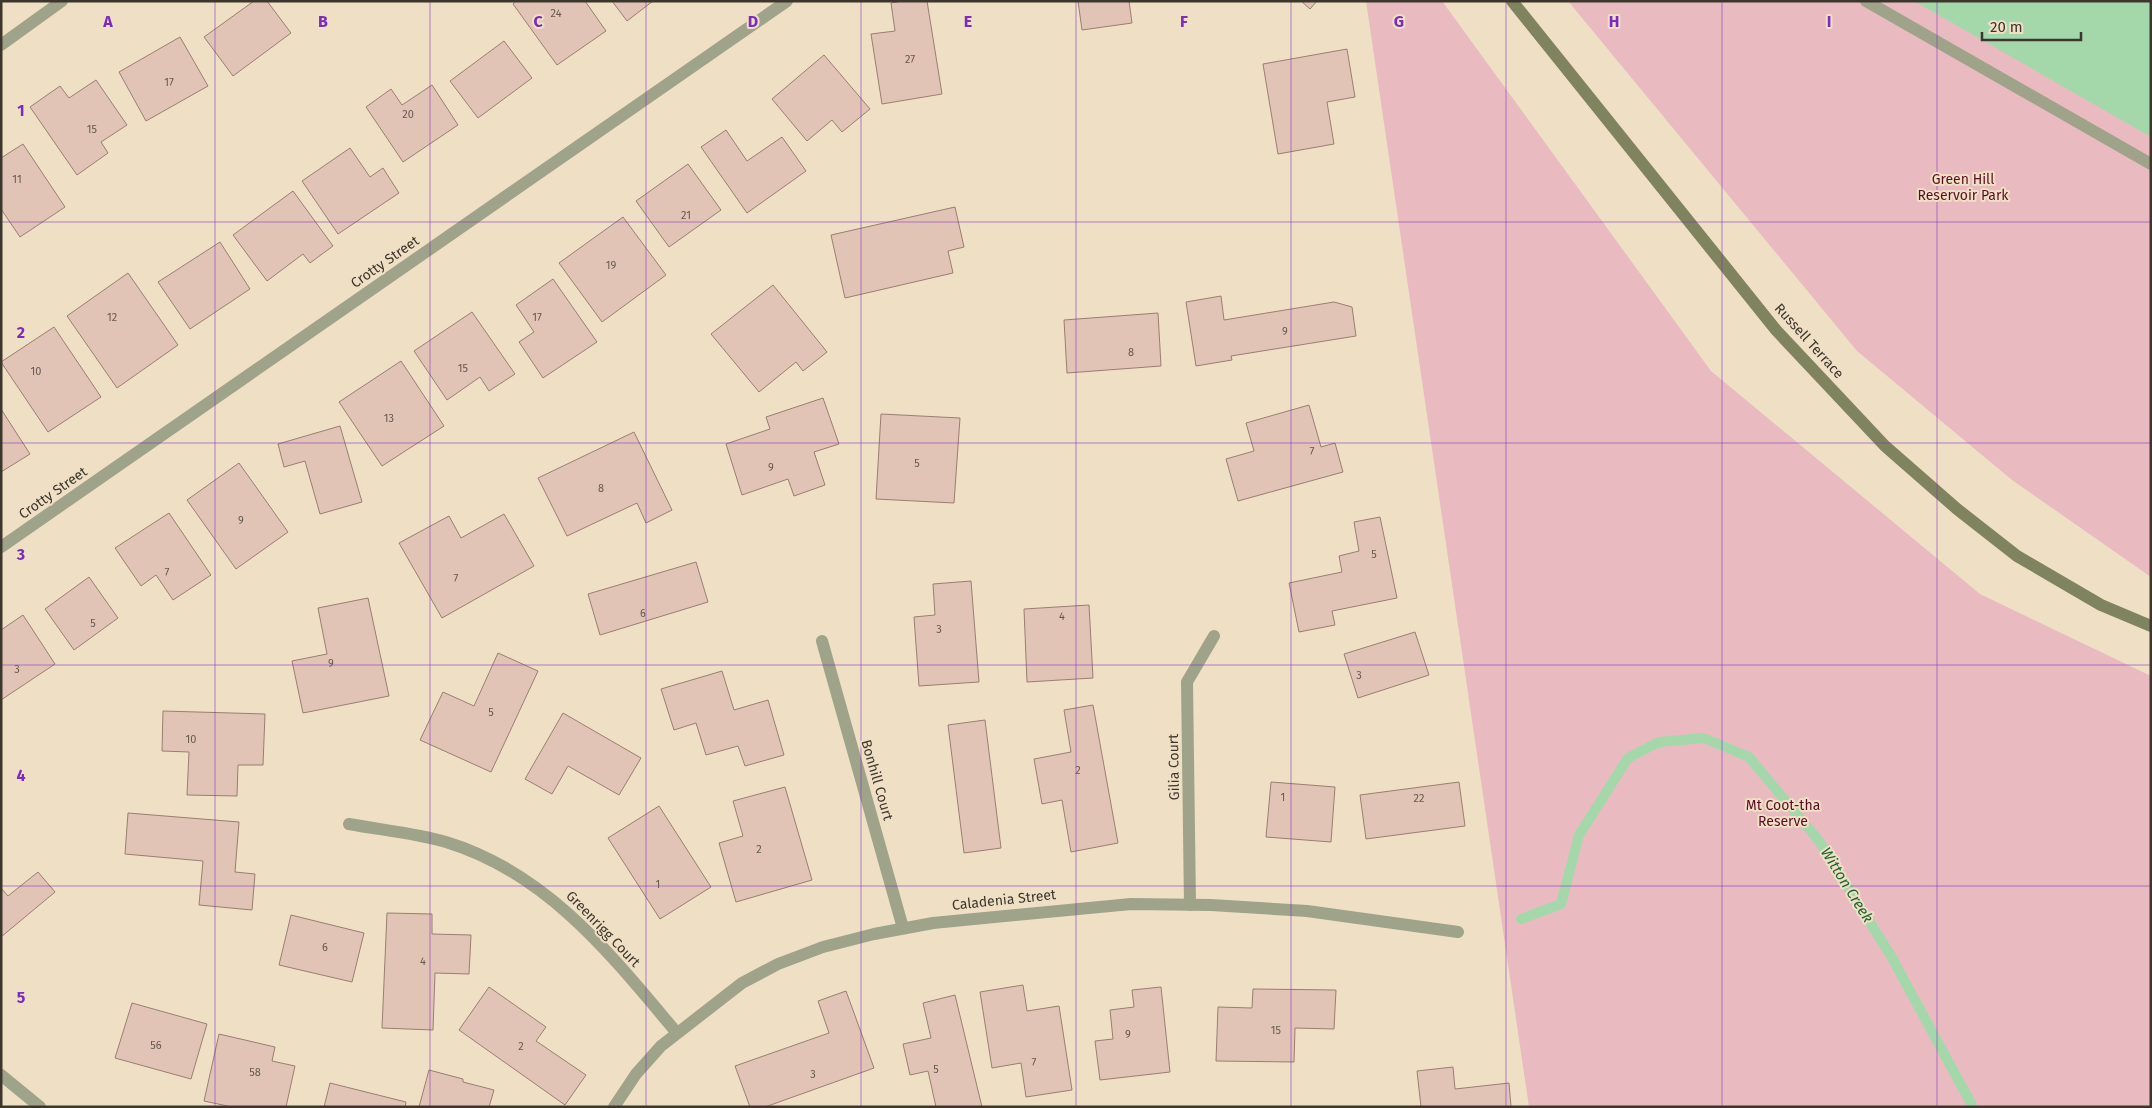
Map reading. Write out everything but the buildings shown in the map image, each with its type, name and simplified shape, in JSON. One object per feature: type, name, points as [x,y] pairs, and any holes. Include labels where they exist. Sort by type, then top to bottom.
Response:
[{"type":"main road","name":"Russell Terrace","points":[[1512,1],[1776,330],[1885,446],[1957,509],[2017,556],[2101,605],[2151,626]]},
{"type":"street","points":[[1,45],[62,1]]},
{"type":"street","name":"Crotty Street","points":[[1,547],[786,1]]},
{"type":"street","points":[[1866,1],[2151,164]]},
{"type":"street","name":"Gilia Court","points":[[1190,905],[1187,682],[1214,636]]},
{"type":"street","name":"Bonhill Court","points":[[822,640],[903,928]]},
{"type":"street","name":"Greenrigg Court","points":[[349,824],[445,842],[482,855],[513,872],[545,893],[578,921],[677,1033]]},
{"type":"street","name":"Caladenia Street","points":[[614,1107],[636,1074],[661,1046],[742,983],[778,964],[823,947],[903,928],[932,923],[1131,904],[1307,911],[1458,932]]},
{"type":"street","points":[[1,1075],[40,1107]]},
{"type":"green space","name":"Mt Coot-tha Reserve","points":[[1366,1],[1442,1],[1711,371],[1980,594],[2151,676],[2151,1107],[1529,1107]]},
{"type":"green space","name":"Green Hill Reservoir Park","points":[[1568,1],[2151,1],[2151,577],[2012,480],[1857,351]]},
{"type":"shaded area","points":[[1914,1],[2151,1],[2151,137]]},
{"type":"waterway","name":"Witton Creek","points":[[1521,919],[1561,904],[1579,835],[1628,758],[1659,742],[1704,738],[1749,757],[1819,841],[1891,956],[1973,1107]]}]
